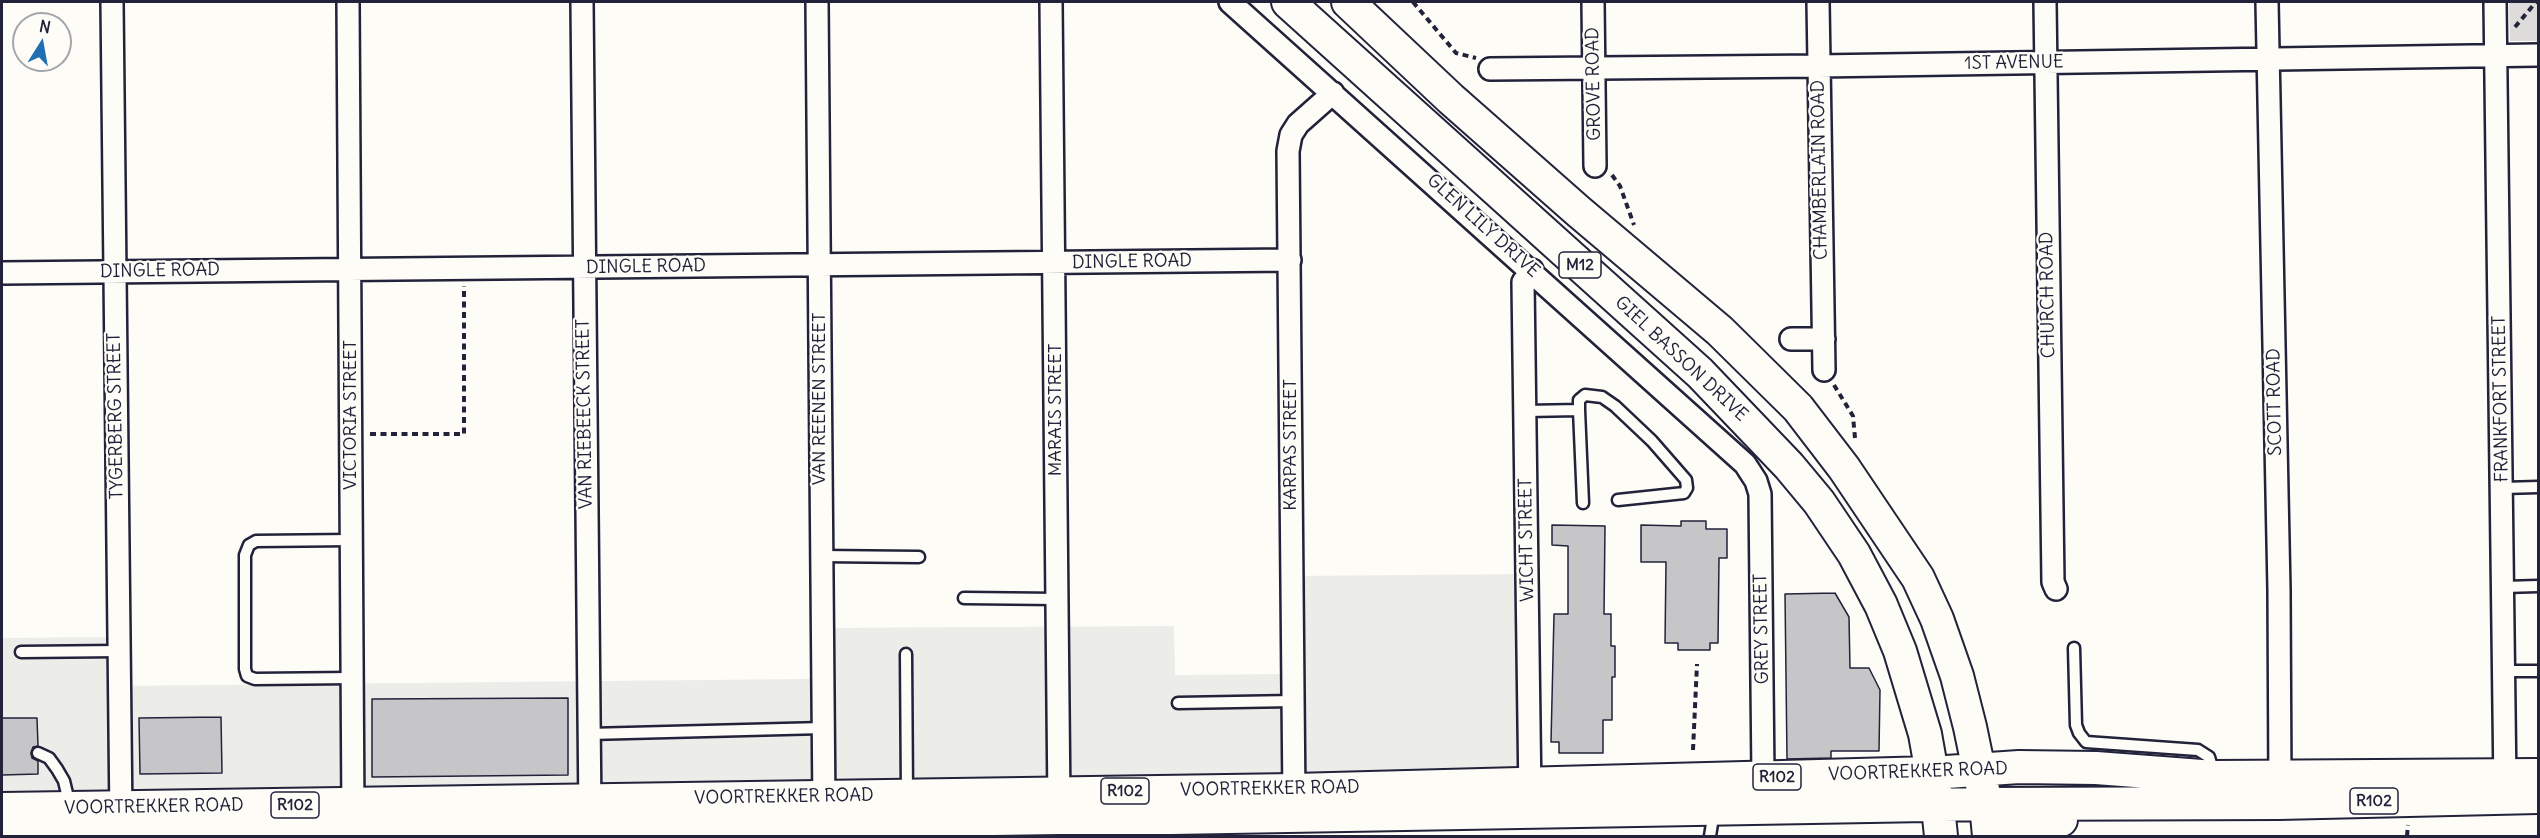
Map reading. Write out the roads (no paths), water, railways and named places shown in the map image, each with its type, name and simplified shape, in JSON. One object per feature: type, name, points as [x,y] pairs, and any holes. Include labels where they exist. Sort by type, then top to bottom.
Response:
[{"type":"main road","name":"GIEL BASSON DRIVE","points":[[1287,2],[1700,373],[1804,484],[1854,554],[1881,605],[1900,651],[1925,734],[1932,773]]},
{"type":"main road","name":"M12","points":[[1348,2],[1485,129],[1720,331],[1798,408],[1844,468],[1918,578],[1937,620],[1957,676],[1986,804],[1989,837]]},
{"type":"main road","name":"VOORTREKKER ROAD","points":[[2,834],[109,827],[278,824],[353,817],[590,813],[824,818],[907,795],[1171,815],[1294,803],[1530,798],[1763,777],[1932,773],[2019,767],[2096,768],[2215,777],[2280,790]]},
{"type":"main road","name":"M12","points":[[1932,773],[1939,822]]},
{"type":"main road","name":"VOORTREKKER ROAD","points":[[1530,798],[1712,824],[1939,822],[1986,804],[2153,803],[2280,790],[2505,786],[2538,774]]},
{"type":"main road","name":"VOORTREKKER ROAD","points":[[2505,786],[2538,797]]},
{"type":"main road","points":[[2012,837],[2017,828],[2026,822],[2107,817],[2153,803]]},
{"type":"main road","name":"VOORTREKKER ROAD","points":[[353,817],[493,832],[590,813],[622,831],[1059,806]]},
{"type":"main road","name":"VOORTREKKER ROAD","points":[[2,809],[70,808],[109,827]]},
{"type":"street","name":"TYGERBERG STREET","points":[[109,827],[119,651],[112,2]]},
{"type":"street","name":"VICTORIA STREET","points":[[348,2],[353,817]]},
{"type":"street","name":"VAN RIEBEECK STREET","points":[[582,2],[590,813]]},
{"type":"street","name":"VAN REENEN STREET","points":[[817,2],[824,818]]},
{"type":"street","name":"MARAIS STREET","points":[[1052,2],[1059,806]]},
{"type":"street","name":"GLEN LILY DRIVE","points":[[1230,2],[1532,270],[1745,464],[1756,481]]},
{"type":"street","name":"GROVE ROAD","points":[[1593,2],[1594,68],[1601,167]]},
{"type":"street","name":"CHAMBERLAIN ROAD","points":[[1818,2],[1824,339],[1829,374]]},
{"type":"street","name":"CHURCH ROAD","points":[[2045,2],[2053,582],[2056,588]]},
{"type":"street","name":"SCOTT ROAD","points":[[2267,2],[2280,790]]},
{"type":"street","name":"FRANKFORT STREET","points":[[2495,2],[2505,786]]},
{"type":"street","name":"1ST AVENUE","points":[[1486,63],[1594,68],[2538,56]]},
{"type":"street","name":"KARPAS STREET","points":[[1294,803],[1288,151],[1291,135],[1298,124],[1334,93]]},
{"type":"street","name":"DINGLE ROAD","points":[[2,273],[1290,260]]},
{"type":"street","name":"WICHT STREET","points":[[1530,798],[1526,411],[1522,282],[1532,270]]},
{"type":"street","points":[[1791,339],[1824,339]]},
{"type":"street","name":"GREY STREET","points":[[1756,481],[1760,495],[1763,777]]},
{"type":"lane","points":[[1583,503],[1579,400],[1585,395],[1602,397],[1615,406],[1652,441],[1686,480],[1687,488],[1684,493],[1618,500]]},
{"type":"lane","points":[[1526,411],[1579,410]]},
{"type":"lane","points":[[2502,488],[2538,487]]},
{"type":"lane","points":[[352,540],[256,541],[249,545],[245,555],[245,669],[247,676],[255,679],[352,678]]},
{"type":"lane","points":[[820,556],[919,557]]},
{"type":"lane","points":[[2504,587],[2538,586]]},
{"type":"lane","points":[[964,597],[1057,599]]},
{"type":"lane","points":[[2074,648],[2076,724],[2079,734],[2086,742],[2198,750],[2209,757],[2215,777]]},
{"type":"lane","points":[[21,652],[119,651]]},
{"type":"lane","points":[[906,654],[907,795]]},
{"type":"lane","points":[[2504,671],[2538,671]]},
{"type":"lane","points":[[1178,703],[1293,701]]},
{"type":"lane","points":[[589,734],[823,728]]},
{"type":"lane","points":[[38,753],[49,758],[64,781],[70,808]]}]
